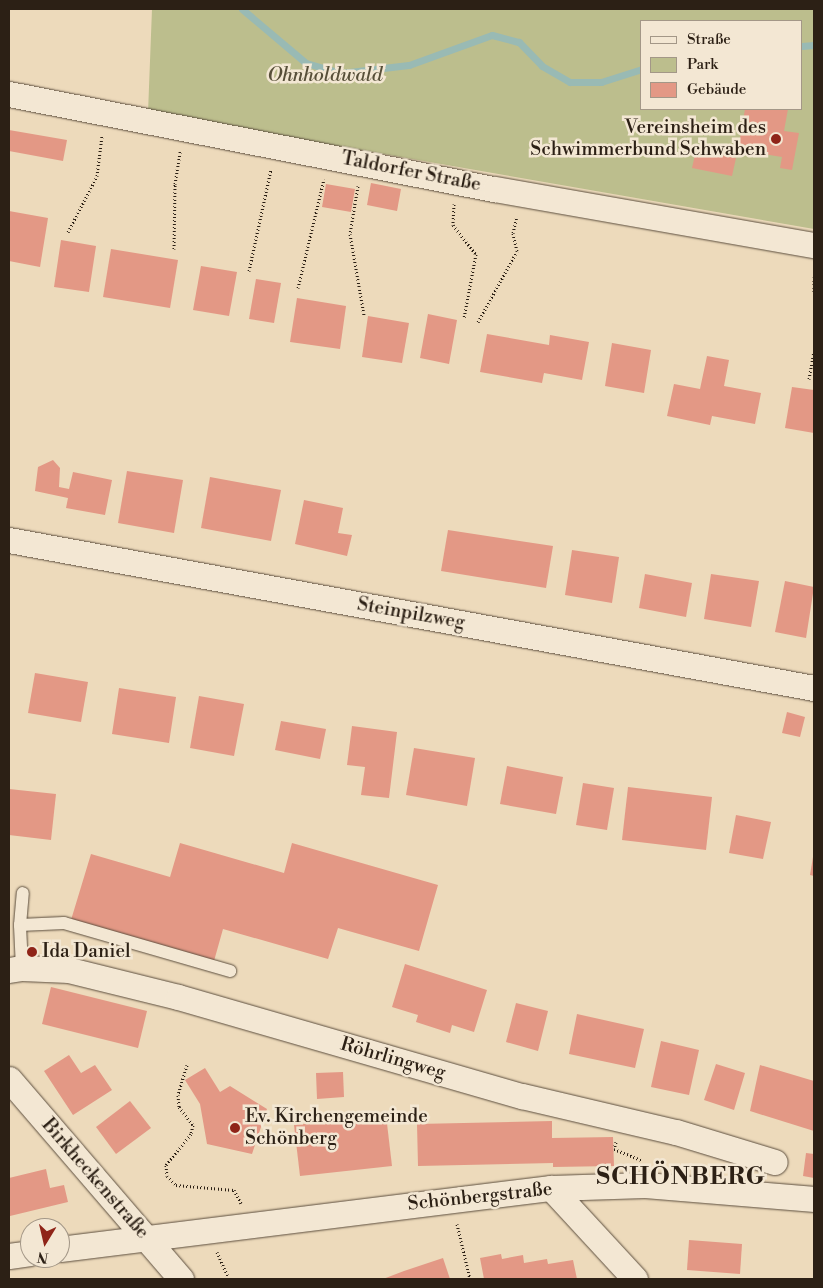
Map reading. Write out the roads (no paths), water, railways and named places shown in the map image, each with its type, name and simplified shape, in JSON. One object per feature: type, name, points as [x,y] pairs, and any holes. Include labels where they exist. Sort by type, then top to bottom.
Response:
[{"type":"street","name":"Taldorfer Straße","points":[[9,94],[522,194],[814,245]]},
{"type":"street","name":"Steinpilzweg","points":[[9,540],[814,688]]},
{"type":"street","name":"Röhrlingweg","points":[[15,969],[69,970],[178,997],[522,1096],[623,1122],[676,1132],[775,1162]]},
{"type":"street","name":"Birkheckenstraße","points":[[9,1078],[181,1279]]},
{"type":"street","name":"Schönbergstraße","points":[[70,1248],[450,1199],[551,1188],[645,1185],[814,1199]]},
{"type":"street","points":[[551,1188],[635,1279]]},
{"type":"lane","points":[[15,969],[23,893]]},
{"type":"lane","points":[[20,925],[64,923],[230,971]]},
{"type":"waterway","points":[[242,9],[306,63],[341,73],[409,65],[492,35],[519,42],[542,66],[570,82],[601,82],[640,70]]},
{"type":"waterway","points":[[803,46],[814,45]]},
{"type":"place","name":"Vereinsheim des Schwimmerbund Schwaben","points":[[776,139]]},
{"type":"place","name":"Ida Daniel","points":[[32,952]]},
{"type":"place","name":"Ev. Kirchengemeinde Schönberg","points":[[235,1128]]},
{"type":"district","name":"SCHÖNBERG","points":[[681,1178]]},
{"type":"park label","name":"Ohnholdwald","points":[[325,76]]}]
